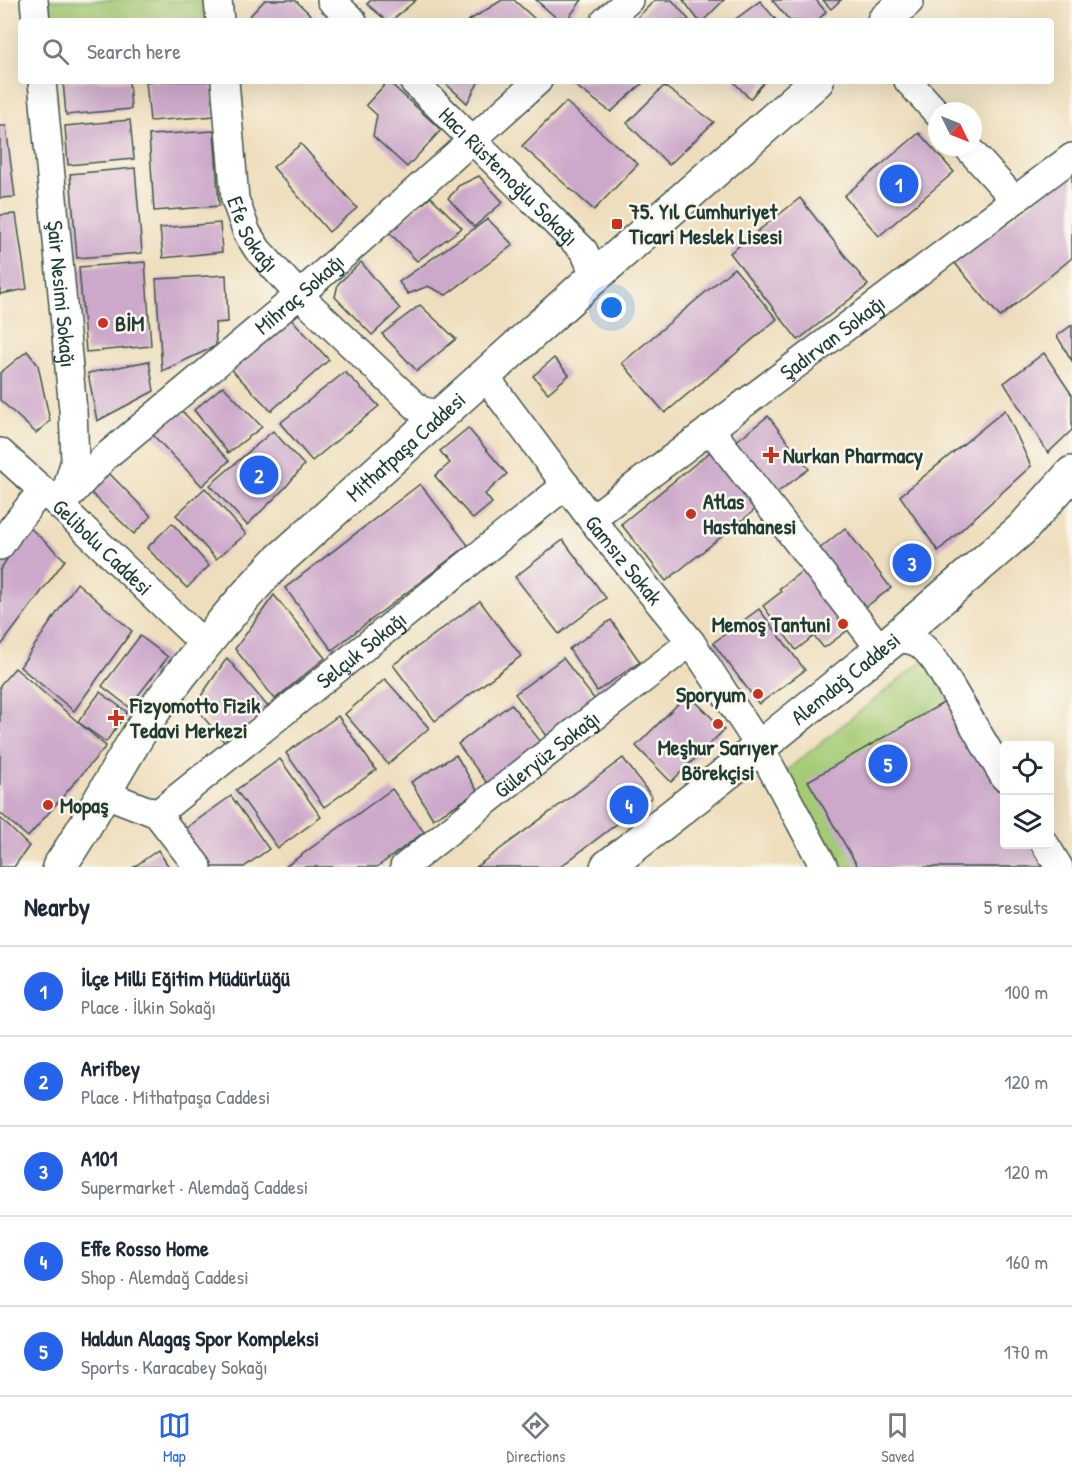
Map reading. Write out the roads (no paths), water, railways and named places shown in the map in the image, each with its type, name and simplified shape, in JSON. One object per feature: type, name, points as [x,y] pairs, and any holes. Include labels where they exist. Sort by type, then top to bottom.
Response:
[{"type":"main road","points":[[887,18],[907,0]]},
{"type":"main road","name":"Mithatpaşa Caddesi","points":[[59,867],[77,841],[150,717],[204,644],[248,592],[277,562],[484,375],[814,84]]},
{"type":"main road","name":"Alemdağ Caddesi","points":[[607,867],[888,644],[1022,529],[1072,473]]},
{"type":"street","points":[[34,0],[36,18]]},
{"type":"street","points":[[218,0],[220,18]]},
{"type":"street","points":[[608,18],[629,0]]},
{"type":"street","name":"Şair Nesimi Sokağı","points":[[42,84],[73,410],[75,460],[68,484],[51,498]]},
{"type":"street","name":"Efe Sokağı","points":[[225,84],[236,199],[248,233],[258,250],[299,295],[420,410],[441,415]]},
{"type":"street","name":"Hacı Rüstemoğlu Sokağı","points":[[416,84],[584,251],[590,265],[592,279]]},
{"type":"street","name":"Mihraç Sokağı","points":[[51,498],[105,457],[299,295],[535,84]]},
{"type":"street","points":[[911,84],[928,103]]},
{"type":"street","points":[[976,156],[1015,200]]},
{"type":"street","name":"Şadırvan Sokağı","points":[[591,519],[1072,156]]},
{"type":"street","name":"Gamsız Sokak","points":[[484,375],[591,519],[691,642],[760,747],[824,867]]},
{"type":"street","points":[[710,429],[888,644],[907,638],[923,646],[936,662],[1000,769]]},
{"type":"street","name":"Gelibolu Caddesi","points":[[0,452],[204,644]]},
{"type":"street","name":"Selçuk Sokağı","points":[[157,814],[566,485]]},
{"type":"street","points":[[0,546],[12,528],[51,498]]},
{"type":"street","name":"Güleryüz Sokağı","points":[[404,867],[691,642]]},
{"type":"street","points":[[103,794],[157,814],[198,867]]},
{"type":"street","points":[[1048,849],[1059,867]]},
{"type":"place","name":"İlçe Milli Eğitim Müdürlüğü","points":[[899,184]]},
{"type":"place","name":"75. Yıl Cumhuriyet Ticari Meslek Lisesi","points":[[617,224]]},
{"type":"place","name":"BİM","points":[[103,323]]},
{"type":"place","name":"Nurkan Pharmacy","points":[[771,455]]},
{"type":"place","name":"Arifbey","points":[[259,475]]},
{"type":"place","name":"Atlas Hastahanesi","points":[[691,514]]},
{"type":"place","name":"A101","points":[[912,563]]},
{"type":"place","name":"Memoş Tantuni","points":[[843,624]]},
{"type":"place","name":"Sporyum","points":[[758,694]]},
{"type":"place","name":"Fizyomotto Fizik Tedavi Merkezi","points":[[116,718]]},
{"type":"place","name":"Meşhur Sarıyer Börekçisi","points":[[718,724]]},
{"type":"place","name":"Haldun Alagaş Spor Kompleksi","points":[[888,764]]},
{"type":"place","name":"Mopaş","points":[[48,805]]},
{"type":"place","name":"Effe Rosso Home","points":[[629,805]]}]
